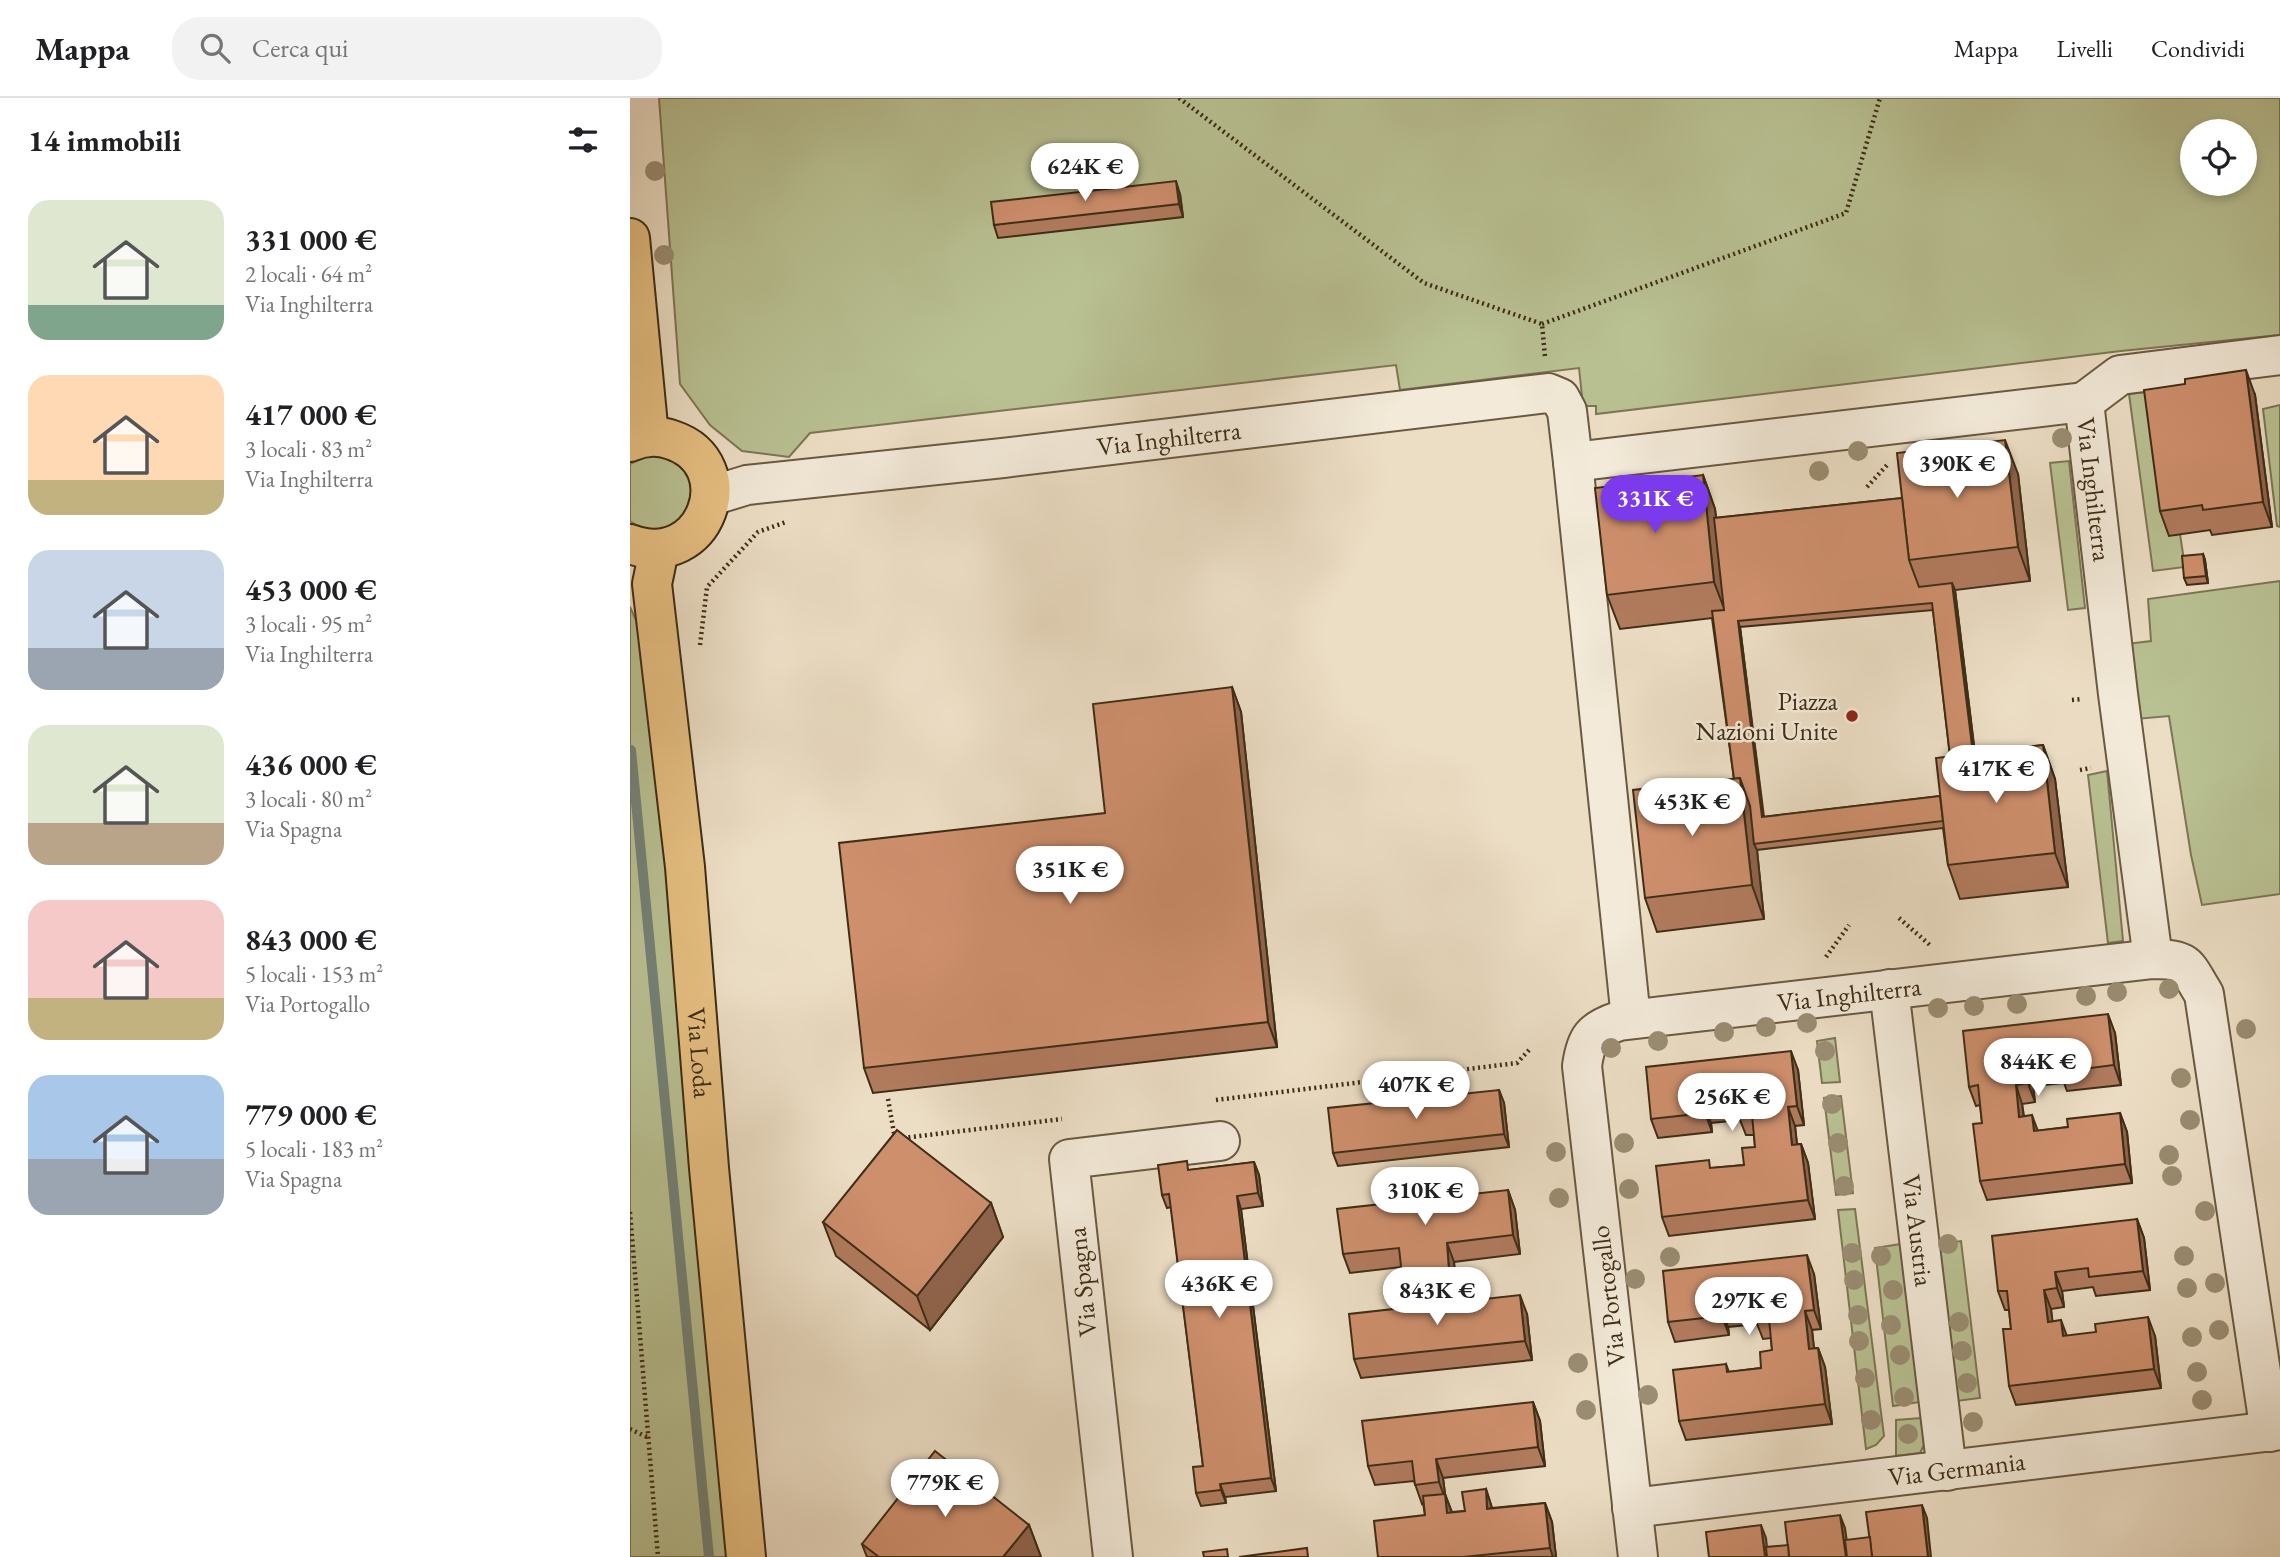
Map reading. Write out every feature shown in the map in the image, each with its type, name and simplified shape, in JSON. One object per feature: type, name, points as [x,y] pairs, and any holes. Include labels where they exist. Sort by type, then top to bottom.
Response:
[{"type":"main road","points":[[630,238],[640,439],[665,437],[694,452],[704,465],[710,496]]},
{"type":"main road","name":"Via Loda","points":[[710,496],[707,512],[700,526],[688,538],[674,546],[644,547],[652,584],[685,867],[710,1182],[746,1557]]},
{"type":"street","points":[[2084,402],[2120,375],[2280,355]]},
{"type":"street","points":[[1548,393],[1560,398],[1567,411],[1631,1019]]},
{"type":"street","name":"Via Inghilterra","points":[[710,496],[747,485],[1003,458],[1548,393]]},
{"type":"street","name":"Via Inghilterra","points":[[1573,462],[2084,402],[2118,694],[2168,961],[1889,989],[1631,1019],[1604,1026],[1589,1037]]},
{"type":"street","points":[[2168,961],[2204,994],[2275,1431]]},
{"type":"street","name":"Via Austria","points":[[1889,989],[1947,1471]]},
{"type":"street","name":"Via Portogallo","points":[[1589,1037],[1582,1066],[1638,1557]]},
{"type":"street","name":"Via Spagna","points":[[1113,1557],[1069,1159],[1220,1141]]},
{"type":"street","name":"Via Germania","points":[[1632,1508],[2275,1431]]},
{"type":"path","points":[[1179,98],[1424,283],[1542,324],[1846,213],[1880,98]]},
{"type":"path","points":[[1542,324],[1548,393]]},
{"type":"path","points":[[1211,1101],[1517,1063],[1529,1050]]},
{"type":"path","points":[[888,1099],[894,1139],[1073,1117]]},
{"type":"path","points":[[630,1212],[658,1557]]},
{"type":"path","points":[[630,1429],[648,1438]]},
{"type":"green space","points":[[659,98],[2280,98],[2280,335],[2121,351],[1596,414],[1596,406],[1583,406],[1579,368],[1400,390],[1396,365],[810,433],[789,457],[742,451],[710,425],[680,384]]},
{"type":"green space","points":[[2154,391],[2169,535],[2180,534],[2185,567],[2153,571],[2129,394]]},
{"type":"green space","points":[[2280,405],[2280,527],[2277,526],[2263,409]]},
{"type":"green space","points":[[660,454],[690,471],[694,505],[670,529],[642,529],[630,521],[630,464],[649,455]]},
{"type":"green space","points":[[2069,461],[2085,608],[2068,610],[2050,463]]},
{"type":"green space","points":[[2280,581],[2280,894],[2202,905],[2191,855],[2169,716],[2136,719],[2126,644],[2151,641],[2148,599]]},
{"type":"green space","points":[[630,607],[636,620],[657,748],[729,1557],[630,1557]]},
{"type":"green space","points":[[2107,771],[2123,941],[2108,943],[2088,775]]},
{"type":"green space","points":[[1835,1038],[1840,1082],[1822,1083],[1817,1041]]},
{"type":"green space","points":[[1841,1096],[1853,1193],[1836,1195],[1824,1098]]},
{"type":"green space","points":[[1855,1209],[1884,1436],[1876,1445],[1866,1449],[1838,1210]]},
{"type":"green space","points":[[1961,1241],[1980,1398],[1957,1401],[1938,1244]]},
{"type":"green space","points":[[1901,1244],[1920,1402],[1893,1406],[1875,1248]]},
{"type":"green space","points":[[1921,1418],[1924,1445],[1920,1453],[1896,1456],[1896,1420]]},
{"type":"building","points":[[1176,181],[1179,204],[994,225],[991,202]]},
{"type":"building","points":[[2246,370],[2263,502],[2203,510],[2202,505],[2160,511],[2144,390],[2185,384],[2185,379]]},
{"type":"building","points":[[2005,440],[2018,547],[1909,560],[1897,453]]},
{"type":"building","points":[[1703,475],[1714,582],[1607,595],[1595,488]]},
{"type":"building","points":[[1902,498],[1909,560],[1919,587],[1952,583],[1973,754],[1950,756],[1932,603],[1738,621],[1762,817],[1940,796],[1943,821],[1754,844],[1750,806],[1740,778],[1734,779],[1712,611],[1724,610],[1714,518]]},
{"type":"building","points":[[2203,554],[2206,576],[2184,578],[2182,556]]},
{"type":"building","points":[[1232,687],[1268,1022],[864,1068],[839,843],[1105,813],[1093,704]]},
{"type":"building","points":[[2043,745],[2055,853],[1948,865],[1936,758]]},
{"type":"building","points":[[1740,778],[1752,885],[1645,898],[1633,790]]},
{"type":"building","points":[[2108,1014],[2114,1065],[2060,1072],[2059,1063],[2026,1067],[2028,1083],[2016,1085],[2019,1117],[2032,1115],[2034,1131],[2068,1127],[2067,1119],[2120,1113],[2125,1164],[1980,1181],[1973,1124],[1982,1123],[1978,1085],[1969,1087],[1963,1031]]},
{"type":"building","points":[[1791,1051],[1797,1106],[1788,1107],[1792,1145],[1801,1144],[1808,1200],[1662,1217],[1656,1166],[1709,1160],[1710,1168],[1744,1165],[1742,1148],[1755,1147],[1752,1115],[1739,1116],[1737,1101],[1704,1104],[1705,1113],[1651,1119],[1646,1067]]},
{"type":"building","points":[[1499,1090],[1504,1134],[1333,1153],[1328,1108]]},
{"type":"building","points":[[897,1130],[991,1203],[917,1296],[823,1222]]},
{"type":"building","points":[[1187,1161],[1188,1170],[1254,1162],[1258,1193],[1237,1196],[1271,1478],[1220,1484],[1221,1490],[1196,1493],[1193,1467],[1203,1466],[1169,1194],[1162,1195],[1158,1165]]},
{"type":"building","points":[[1508,1190],[1513,1235],[1447,1243],[1449,1270],[1402,1275],[1399,1248],[1343,1254],[1337,1209]]},
{"type":"building","points":[[2137,1219],[2143,1271],[2089,1277],[2088,1268],[2055,1272],[2057,1288],[2044,1290],[2048,1322],[2061,1320],[2063,1336],[2096,1332],[2095,1324],[2148,1317],[2154,1369],[2009,1386],[2003,1329],[2011,1329],[2007,1291],[1998,1291],[1992,1236]]},
{"type":"building","points":[[1807,1255],[1814,1310],[1805,1311],[1809,1349],[1818,1348],[1825,1404],[1679,1421],[1673,1370],[1726,1364],[1727,1372],[1761,1368],[1760,1352],[1772,1350],[1769,1319],[1756,1320],[1754,1304],[1721,1308],[1722,1316],[1668,1322],[1663,1271]]},
{"type":"building","points":[[1520,1295],[1525,1341],[1354,1359],[1349,1314]]},
{"type":"building","points":[[1533,1402],[1538,1447],[1436,1459],[1439,1482],[1415,1485],[1412,1461],[1368,1466],[1362,1421]]},
{"type":"building","points":[[935,1451],[1029,1525],[1003,1557],[879,1557],[862,1544]]},
{"type":"building","points":[[1486,1489],[1487,1509],[1545,1503],[1550,1548],[1463,1557],[1378,1557],[1374,1521],[1425,1515],[1423,1496],[1445,1494],[1447,1513],[1465,1511],[1462,1492]]},
{"type":"building","points":[[1922,1505],[1928,1557],[1872,1557],[1866,1512]]},
{"type":"building","points":[[1840,1515],[1846,1557],[1789,1557],[1785,1522]]},
{"type":"building","points":[[1761,1525],[1765,1557],[1709,1557],[1706,1532]]},
{"type":"building","points":[[1870,1537],[1872,1557],[1847,1557],[1845,1540]]},
{"type":"building","points":[[1788,1545],[1789,1557],[1767,1557],[1766,1547]]},
{"type":"building","points":[[1307,1548],[1308,1557],[1239,1557]]},
{"type":"building","points":[[1227,1549],[1228,1557],[1204,1557],[1203,1552]]},
{"type":"waterway","points":[[631,750],[709,1557]]},
{"type":"place","name":"Piazza Nazioni Unite","points":[[1852,716]]}]
